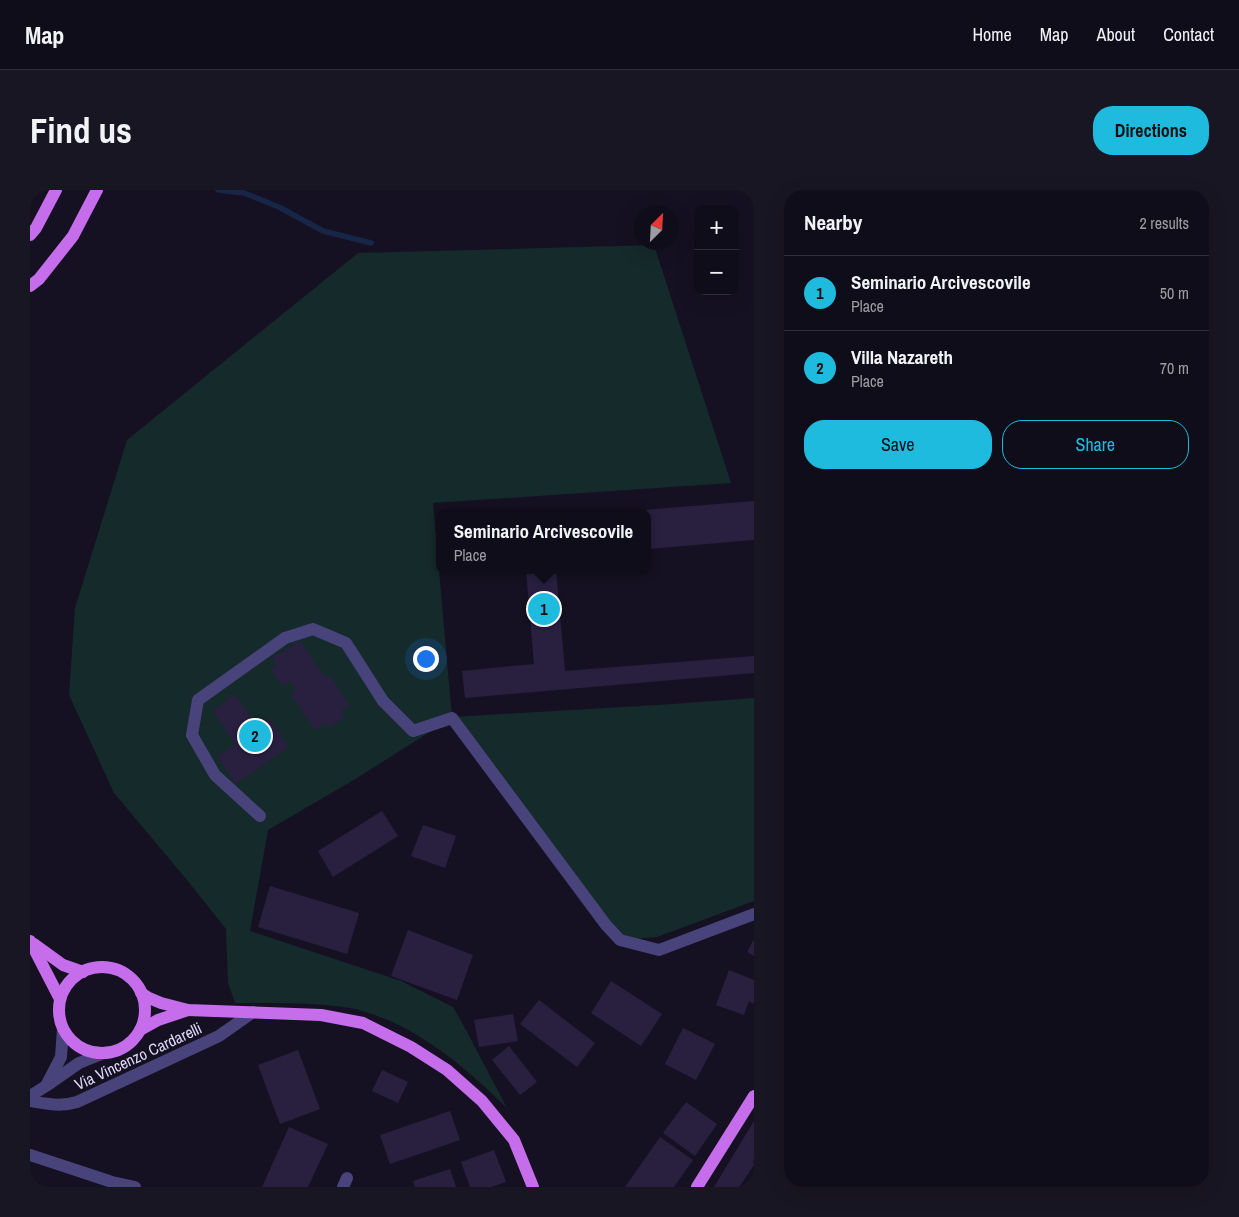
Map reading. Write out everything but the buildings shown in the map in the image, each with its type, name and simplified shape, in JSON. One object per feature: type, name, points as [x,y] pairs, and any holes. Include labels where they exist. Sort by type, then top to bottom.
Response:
[{"type":"main road","points":[[30,235],[36,228],[56,190]]},
{"type":"main road","points":[[30,286],[39,279],[73,236],[97,190]]},
{"type":"main road","points":[[31,942],[63,965],[83,972]]},
{"type":"main road","points":[[31,942],[60,999]]},
{"type":"main road","points":[[96,968],[108,968],[120,972],[129,977],[141,992],[145,1012],[140,1030],[131,1042],[119,1050],[104,1053],[92,1052],[80,1047],[70,1039],[63,1029],[59,1009],[60,999],[65,988],[73,978],[83,972],[96,968]]},
{"type":"main road","name":"Via Vincenzo Cardarelli","points":[[141,992],[161,1003],[188,1010],[321,1015],[363,1023],[411,1047],[447,1070],[482,1101],[514,1140],[533,1187]]},
{"type":"main road","name":"Via Vincenzo Cardarelli","points":[[140,1030],[158,1020],[188,1010]]},
{"type":"main road","points":[[697,1187],[754,1096]]},
{"type":"street","points":[[260,816],[215,775],[192,735],[198,700],[284,638],[313,629],[346,643],[383,700],[412,731],[452,718],[606,925],[620,940],[659,950],[754,914]]},
{"type":"street","name":"Via Vincenzo Cardarelli","points":[[30,1100],[59,1105],[77,1102],[219,1036],[253,1012]]},
{"type":"street","points":[[46,1086],[61,1057],[63,1029]]},
{"type":"street","points":[[30,1096],[79,1063],[104,1053]]},
{"type":"street","points":[[30,1155],[112,1182],[136,1187]]},
{"type":"green space","points":[[634,246],[634,250],[656,250],[731,483],[433,503],[436,537],[436,574],[439,574],[452,717],[754,698],[754,901],[657,937],[620,940],[452,718],[357,778],[268,830],[250,931],[401,981],[453,1007],[507,1108],[461,1066],[428,1042],[410,1031],[372,1014],[353,1008],[322,1005],[235,1003],[228,983],[226,929],[114,793],[69,695],[75,608],[127,440],[358,253]]},
{"type":"waterway","points":[[218,190],[244,193],[279,207],[323,231],[371,243]]},
{"type":"place","name":"Seminario Arcivescovile","points":[[544,609]]},
{"type":"place","name":"Villa Nazareth","points":[[255,736]]}]
